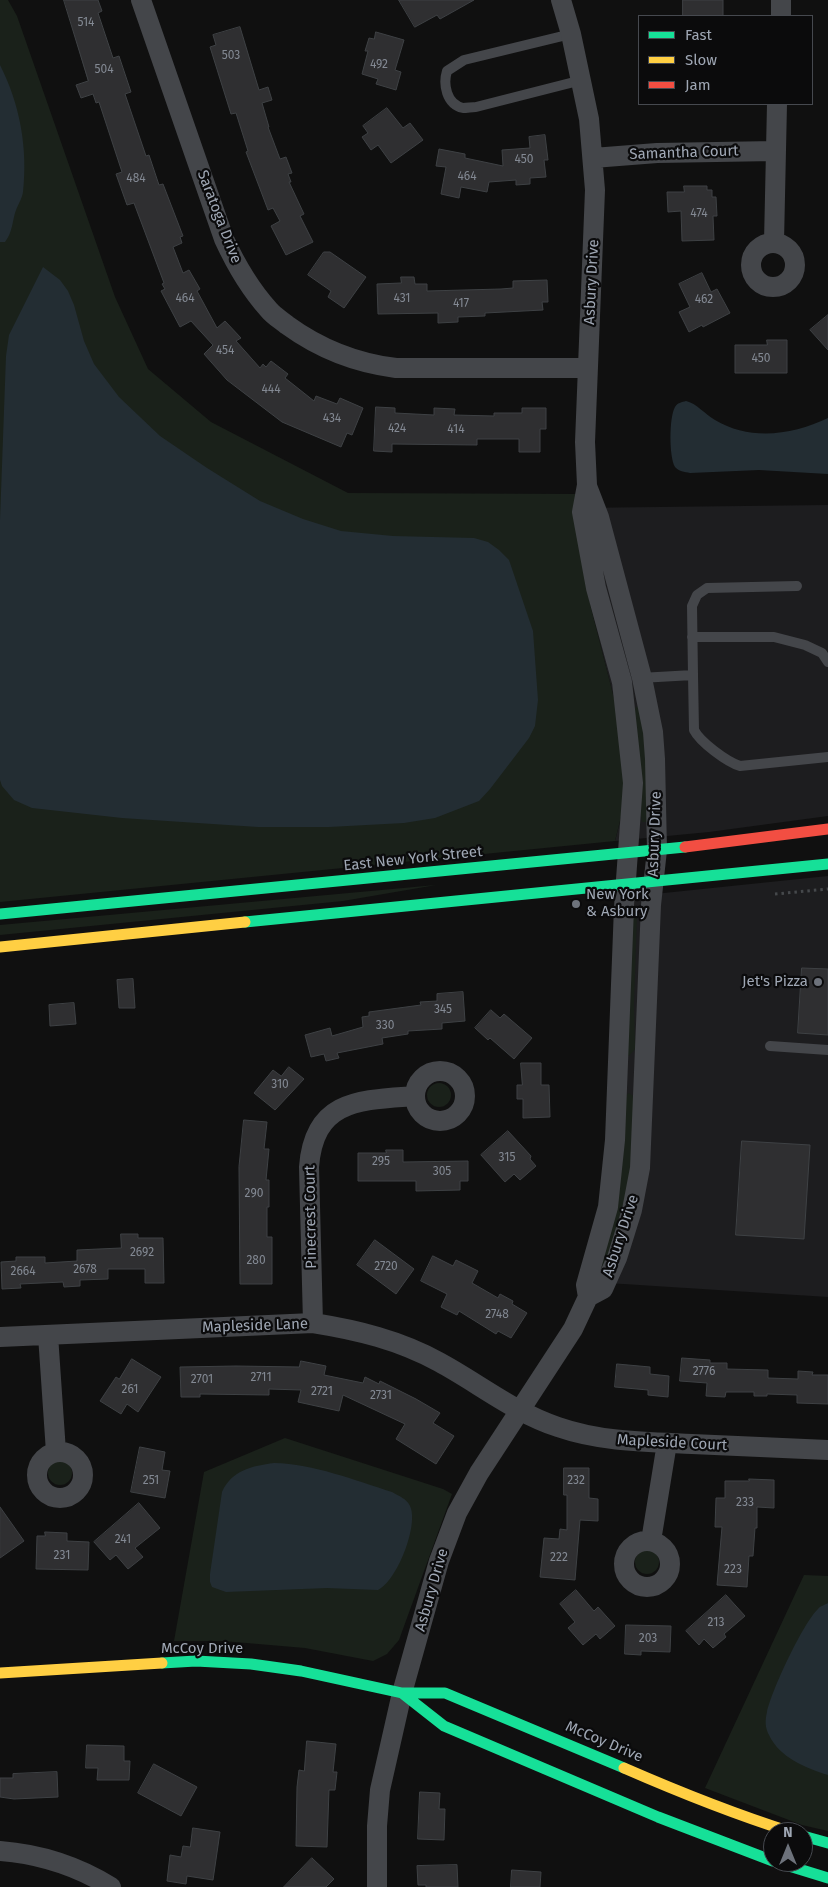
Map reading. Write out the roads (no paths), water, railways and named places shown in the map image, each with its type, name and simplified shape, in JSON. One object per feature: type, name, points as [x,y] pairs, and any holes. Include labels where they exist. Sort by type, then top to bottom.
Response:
[{"type":"main road","name":"East New York Street","points":[[0,914],[628,853],[828,829]]},
{"type":"main road","points":[[0,947],[828,864]]},
{"type":"main road","name":"McCoy Drive","points":[[0,1673],[196,1661],[251,1664],[301,1671],[402,1692],[445,1692],[578,1747],[682,1793],[763,1823]]},
{"type":"main road","name":"McCoy Drive","points":[[402,1692],[444,1726],[658,1817],[763,1856]]},
{"type":"main road","points":[[813,1839],[828,1843]]},
{"type":"main road","name":"McCoy Drive","points":[[809,1872],[828,1878]]},
{"type":"street","name":"Saratoga Drive","points":[[142,0],[224,239],[238,268],[270,312],[300,334],[332,352],[357,361],[381,366],[396,368],[588,368]]},
{"type":"street","name":"Asbury Drive","points":[[376,1887],[377,1826],[380,1790],[402,1692],[439,1561],[450,1531],[479,1473],[573,1328],[588,1297],[586,1285],[608,1206],[616,1140],[632,783],[622,682],[596,588],[582,512],[586,485],[585,442],[594,224],[593,158],[582,80],[561,0]]},
{"type":"street","points":[[781,0],[781,15]]},
{"type":"street","points":[[774,242],[777,105]]},
{"type":"street","name":"Samantha Court","points":[[593,158],[657,153],[775,151]]},
{"type":"street","name":"Asbury Drive","points":[[586,485],[605,536],[642,678],[653,732],[657,791],[657,850],[651,914],[643,1123],[638,1176],[632,1210],[617,1258],[603,1289],[588,1297]]},
{"type":"street","name":"Pinecrest Court","points":[[313,1323],[309,1167],[313,1142],[317,1132],[334,1112],[347,1106],[368,1100],[415,1096]]},
{"type":"street","name":"Mapleside Lane","points":[[0,1337],[313,1323],[351,1329],[388,1339],[410,1348],[438,1361],[521,1410]]},
{"type":"street","points":[[48,1336],[56,1452]]},
{"type":"street","name":"Mapleside Court","points":[[521,1410],[556,1427],[586,1436],[623,1441],[828,1450]]},
{"type":"street","points":[[651,1541],[667,1443]]},
{"type":"street","points":[[0,1851],[19,1853],[59,1862],[95,1877],[111,1887]]},
{"type":"lane","points":[[571,34],[464,60],[447,71],[444,82],[446,92],[453,102],[463,108],[476,107],[582,80]]},
{"type":"lane","points":[[797,586],[707,588],[697,595],[692,606],[694,730],[698,737],[732,764],[740,766],[828,757]]},
{"type":"lane","points":[[692,637],[774,637],[805,645],[822,653],[828,662]]},
{"type":"lane","points":[[622,682],[642,678],[693,675]]},
{"type":"lane","points":[[770,1046],[828,1050]]},
{"type":"place","name":"New York & Asbury","points":[[576,904]]},
{"type":"place","name":"Jet's Pizza","points":[[818,982]]}]
